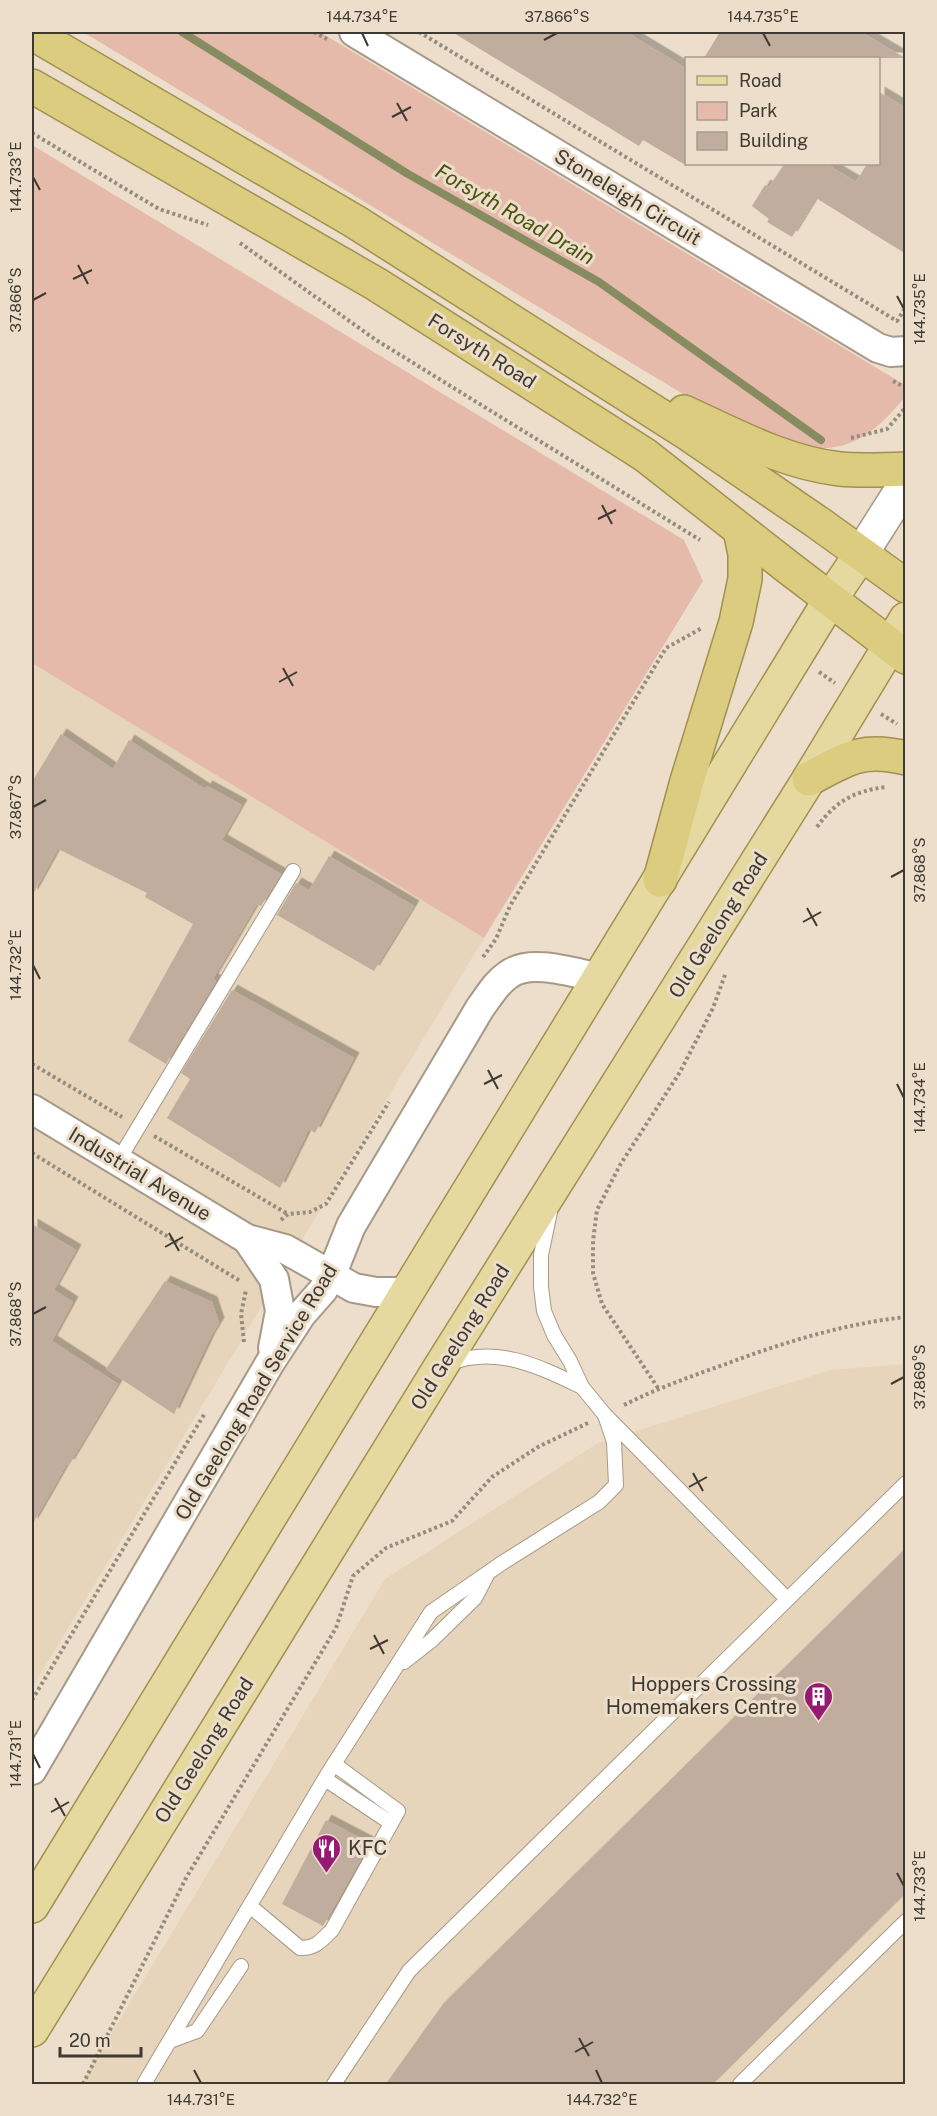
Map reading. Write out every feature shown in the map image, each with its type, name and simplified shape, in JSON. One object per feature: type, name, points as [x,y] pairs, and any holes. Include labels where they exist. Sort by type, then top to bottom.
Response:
[{"type":"highway","name":"Forsyth Road","points":[[32,33],[354,221],[684,431],[906,586]]},
{"type":"highway","name":"Forsyth Road","points":[[32,86],[386,291],[645,455],[830,600],[900,640]]},
{"type":"highway","points":[[576,362],[762,447],[816,464],[841,469],[906,469]]},
{"type":"highway","points":[[660,880],[687,781],[736,622],[745,579],[745,554],[740,530]]},
{"type":"highway","points":[[809,779],[851,757],[876,753],[901,757]]},
{"type":"main road","points":[[32,1906],[830,600],[906,483]]},
{"type":"main road","name":"Old Geelong Road","points":[[32,2030],[441,1366],[857,699],[900,640]]},
{"type":"street","name":"Stoneleigh Circuit","points":[[354,32],[878,348],[891,352],[906,351]]},
{"type":"street","name":"Old Geelong Road Service Road","points":[[32,1770],[271,1361],[301,1314],[331,1276],[351,1226],[480,1008],[509,973],[528,966],[600,978]]},
{"type":"street","name":"Industrial Avenue","points":[[32,1109],[258,1241],[285,1249],[354,1288],[376,1292],[408,1292]]},
{"type":"street","name":"Industrial Avenue","points":[[258,1241],[274,1279],[280,1311],[271,1361]]},
{"type":"lane","points":[[118,1161],[292,871]]},
{"type":"lane","points":[[557,1181],[541,1255],[541,1287],[544,1311],[582,1387],[605,1414],[787,1599]]},
{"type":"lane","points":[[441,1366],[464,1358],[490,1355],[535,1365],[582,1387]]},
{"type":"lane","points":[[144,2085],[334,1764],[431,1612],[599,1502],[616,1485],[614,1442],[605,1414]]},
{"type":"lane","points":[[334,2085],[409,1971],[906,1483]]},
{"type":"lane","points":[[395,1668],[432,1640],[475,1598],[489,1572]]},
{"type":"lane","points":[[250,1906],[300,1948],[309,1949],[319,1944],[332,1930],[398,1811],[334,1764]]},
{"type":"lane","points":[[325,1779],[391,1823]]},
{"type":"lane","points":[[740,2085],[906,1921]]},
{"type":"lane","points":[[170,2041],[197,2031],[241,1966]]},
{"type":"path","points":[[419,32],[897,321],[906,306]]},
{"type":"path","points":[[32,132],[159,209],[213,227]]},
{"type":"path","points":[[238,242],[376,340],[704,542]]},
{"type":"path","points":[[841,469],[848,440],[887,429],[906,407]]},
{"type":"path","points":[[483,958],[496,939],[510,906],[666,648],[715,619],[736,622]]},
{"type":"path","points":[[797,656],[857,699],[903,728],[901,757],[893,786],[867,790],[845,799],[826,816],[813,832]]},
{"type":"path","points":[[658,1388],[603,1304],[593,1273],[593,1240],[597,1210],[620,1165],[680,1072],[712,1008],[727,970]]},
{"type":"path","points":[[32,1064],[288,1214]]},
{"type":"path","points":[[258,1241],[288,1214],[310,1212],[326,1204],[394,1094]]},
{"type":"path","points":[[32,1153],[248,1286],[241,1314],[245,1347]]},
{"type":"path","points":[[83,2085],[186,1878],[336,1628],[353,1576],[386,1548],[452,1521],[492,1477],[538,1447],[658,1388],[785,1342],[874,1320],[906,1317]]},
{"type":"path","points":[[32,1700],[210,1406]]},
{"type":"shaded area","points":[[32,663],[484,938],[32,1688]]},
{"type":"shaded area","name":"Hoppers Crossing Homemakers Centre","points":[[905,1364],[905,2084],[81,2084],[385,1579],[598,1443],[831,1370]]},
{"type":"green space","points":[[83,32],[320,32],[905,385],[905,397],[872,430],[842,446],[807,448],[761,441]]},
{"type":"green space","points":[[32,145],[684,540],[703,581],[484,938],[32,663]]},
{"type":"building","points":[[452,32],[626,32],[685,68],[685,165],[643,140],[639,146]]},
{"type":"building","points":[[720,32],[861,32],[905,58],[880,57],[705,57]]},
{"type":"building","points":[[880,93],[906,108],[906,254],[816,198],[792,237],[767,222],[769,219],[752,206],[765,185],[769,187],[783,165],[828,165],[856,182],[866,165],[880,165]]},
{"type":"building","points":[[61,734],[113,769],[129,740],[205,789],[207,786],[242,805],[222,840],[281,874],[261,906],[257,904],[213,979],[216,981],[166,1064],[128,1041],[193,924],[145,897],[147,893],[58,849],[32,896],[32,782]]},
{"type":"building","points":[[329,856],[414,906],[374,971],[277,915],[296,883],[309,890]]},
{"type":"building","points":[[232,990],[354,1058],[315,1133],[309,1129],[280,1188],[167,1118],[190,1079],[181,1073]]},
{"type":"building","points":[[32,1224],[76,1250],[54,1290],[73,1302],[52,1341],[118,1384],[69,1465],[67,1464],[32,1525]]},
{"type":"building","points":[[165,1281],[212,1302],[219,1323],[174,1414],[106,1369]]},
{"type":"building","name":"Hoppers Crossing Homemakers Centre","points":[[906,1548],[906,1893],[712,2085],[385,2085],[443,2004]]},
{"type":"building","name":"KFC","points":[[326,1820],[370,1843],[323,1926],[282,1904]]},
{"type":"waterway","name":"Forsyth Road Drain","points":[[182,32],[408,174],[599,282],[821,440]]},
{"type":"place","name":"Hoppers Crossing Homemakers Centre","points":[[818,1722]]},
{"type":"place","name":"KFC","points":[[327,1874]]}]
